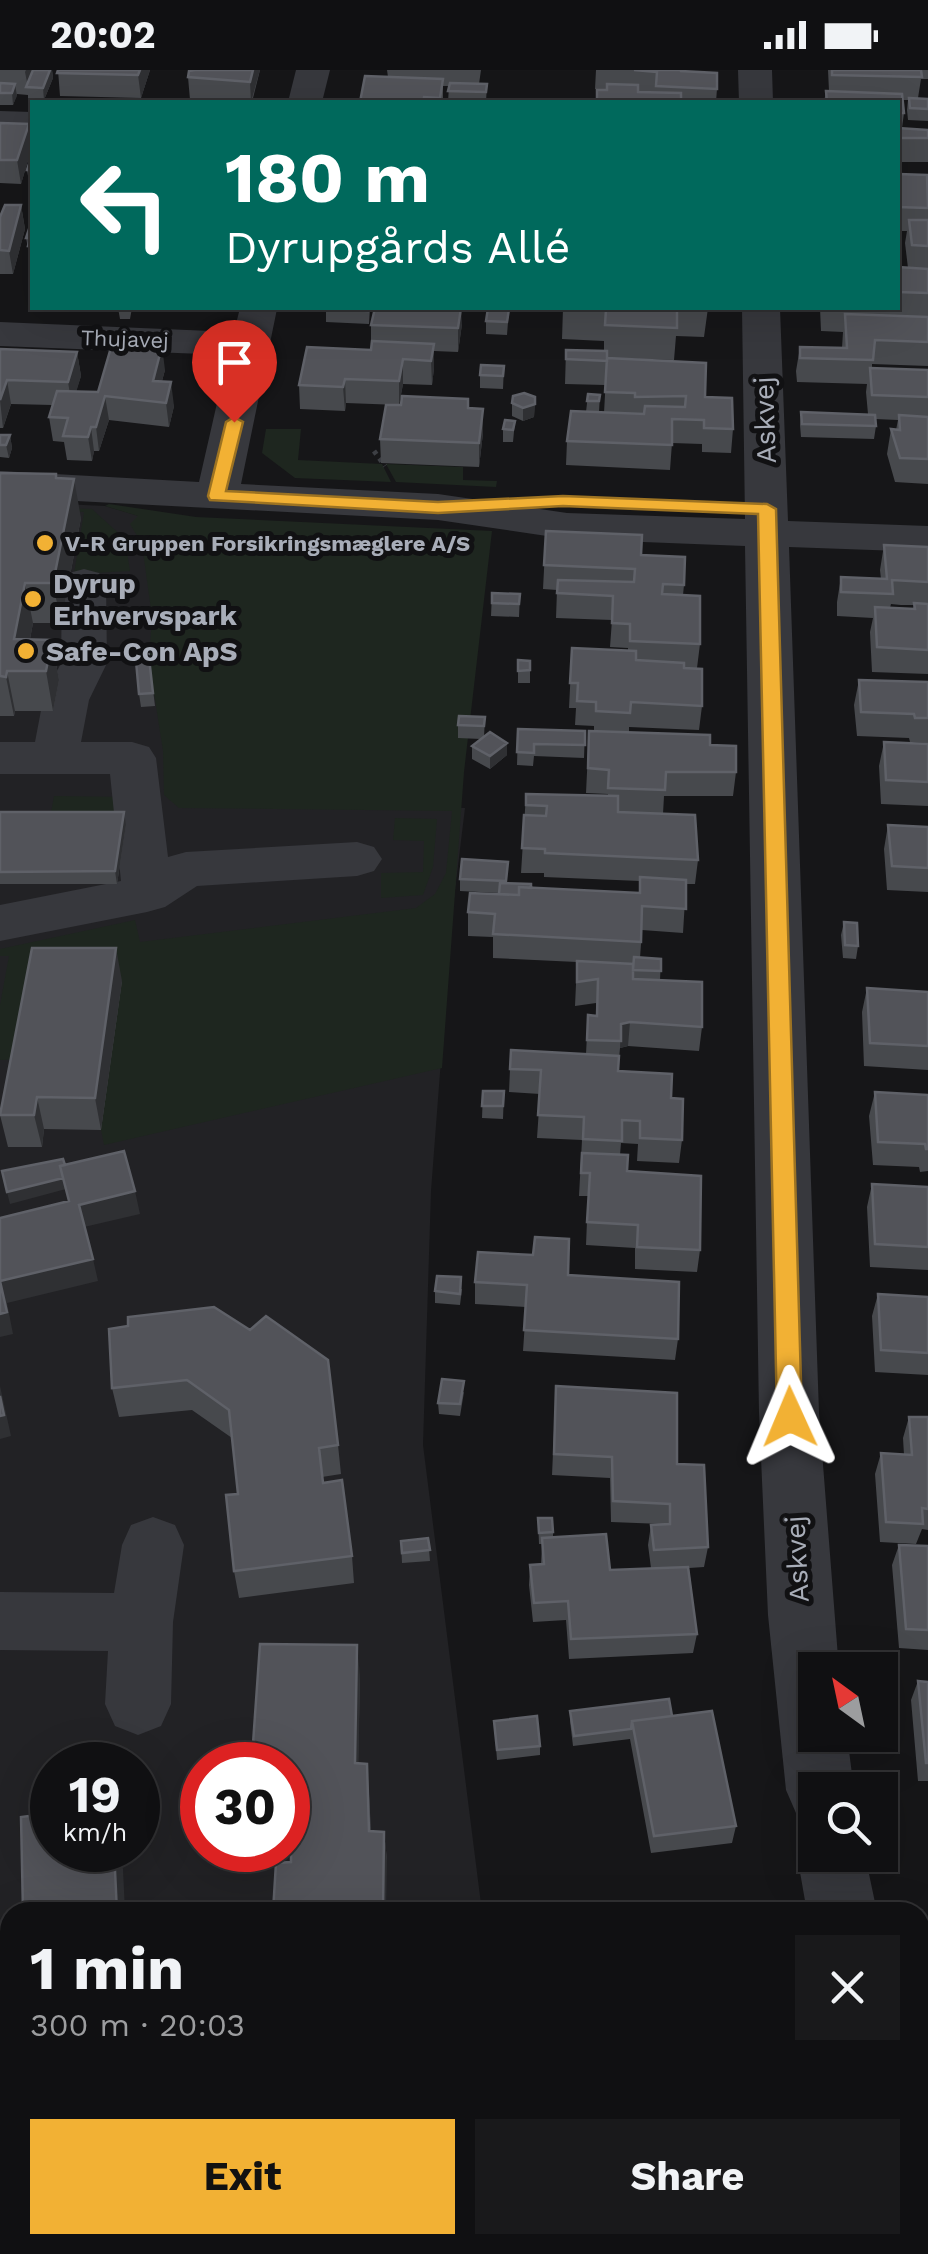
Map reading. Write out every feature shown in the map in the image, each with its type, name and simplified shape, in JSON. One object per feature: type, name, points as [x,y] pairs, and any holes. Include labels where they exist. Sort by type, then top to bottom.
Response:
[{"type":"street","points":[[305,100],[312,70]]},
{"type":"street","points":[[754,70],[756,100]]},
{"type":"street","points":[[0,120],[30,122]]},
{"type":"street","name":"Askvej","points":[[761,310],[789,1413],[800,1615],[818,1772]]},
{"type":"street","name":"Thujavej","points":[[0,334],[255,326],[216,496]]},
{"type":"street","points":[[0,484],[438,508],[568,526],[928,516]]},
{"type":"street","points":[[767,521],[928,540]]},
{"type":"street","points":[[55,758],[66,700],[84,663],[84,583]]},
{"type":"street","points":[[0,758],[132,758],[147,894]]},
{"type":"street","points":[[0,924],[147,894],[186,869],[357,860]]},
{"type":"street","points":[[138,1704],[141,1622],[153,1545]]},
{"type":"street","points":[[0,1621],[141,1622]]},
{"type":"street","points":[[835,1872],[840,1902]]},
{"type":"shaded area","points":[[266,429],[301,429],[298,460],[382,464],[391,482],[295,478],[262,453]]},
{"type":"shaded area","points":[[386,464],[463,467],[463,480],[497,481],[496,487],[396,482]]},
{"type":"shaded area","points":[[0,501],[105,506],[139,516],[181,797],[465,808],[452,915],[431,1191],[423,1445],[481,1902],[0,1902]]},
{"type":"shaded area","points":[[0,506],[92,509],[125,539],[130,571],[74,574],[84,512]]},
{"type":"shaded area","points":[[105,506],[196,517],[492,531],[464,772],[442,1068],[104,1145],[101,1130],[24,1059],[0,1060],[0,1005],[9,956],[0,956],[0,949],[135,920],[140,942],[416,908],[435,894],[446,873],[452,811],[179,808],[164,795],[163,751],[149,661],[152,617],[142,544],[130,524],[138,516]]},
{"type":"shaded area","points":[[54,796],[126,797],[123,825],[49,824]]},
{"type":"shaded area","points":[[395,818],[437,819],[433,867],[423,895],[381,898],[381,873],[423,872],[424,841],[393,840]]},
{"type":"building","points":[[33,70],[50,70],[43,88],[26,87]]},
{"type":"building","points":[[140,70],[138,75],[57,73]]},
{"type":"building","points":[[253,70],[250,82],[188,77],[189,71]]},
{"type":"building","points":[[634,70],[717,73],[717,89],[656,86],[657,72]]},
{"type":"building","points":[[832,70],[921,70],[922,77],[832,75]]},
{"type":"building","points":[[365,76],[443,79],[440,98],[360,100]]},
{"type":"building","points":[[0,83],[15,84],[12,93],[0,93]]},
{"type":"building","points":[[450,83],[487,84],[486,92],[448,91]]},
{"type":"building","points":[[607,84],[638,85],[638,92],[681,93],[681,100],[597,100],[597,90],[607,90]]},
{"type":"building","points":[[826,91],[902,94],[904,113],[900,113],[900,100],[827,100]]},
{"type":"building","points":[[909,98],[928,99],[928,109],[910,108]]},
{"type":"building","points":[[0,123],[29,124],[17,160],[0,160]]},
{"type":"building","points":[[900,128],[928,130],[928,138],[900,138]]},
{"type":"building","points":[[900,174],[927,175],[928,208],[900,207]]},
{"type":"building","points":[[5,205],[21,205],[9,251],[0,250],[0,217]]},
{"type":"building","points":[[909,220],[928,220],[928,246],[912,245]]},
{"type":"building","points":[[900,267],[928,269],[928,293],[900,292]]},
{"type":"building","points":[[375,310],[461,310],[458,328],[371,325]]},
{"type":"building","points":[[488,310],[509,310],[507,322],[486,321]]},
{"type":"building","points":[[606,310],[677,310],[677,328],[605,325]]},
{"type":"building","points":[[845,314],[928,317],[928,342],[875,340],[873,360],[800,358],[800,347],[847,348]]},
{"type":"building","points":[[372,341],[434,344],[431,361],[403,359],[399,381],[345,379],[343,387],[299,385],[307,347],[371,350]]},
{"type":"building","points":[[112,344],[162,346],[153,381],[171,382],[166,403],[105,396],[96,427],[91,427],[88,437],[63,436],[68,418],[49,417],[57,391],[98,392]]},
{"type":"building","points":[[0,349],[77,352],[68,382],[7,380],[0,400]]},
{"type":"building","points":[[566,350],[607,351],[607,361],[566,359]]},
{"type":"building","points":[[607,358],[706,363],[705,397],[732,398],[733,429],[704,428],[704,420],[672,419],[672,445],[567,441],[571,411],[644,414],[645,406],[685,407],[686,396],[635,397],[635,393],[605,392]]},
{"type":"building","points":[[481,365],[504,366],[503,376],[480,375]]},
{"type":"building","points":[[870,368],[928,370],[928,397],[872,395]]},
{"type":"building","points":[[524,393],[535,397],[535,404],[523,408],[512,403],[513,396]]},
{"type":"building","points":[[588,394],[600,395],[599,401],[587,401]]},
{"type":"building","points":[[402,396],[468,399],[468,408],[483,409],[479,443],[380,439],[386,405],[401,405]]},
{"type":"building","points":[[801,412],[875,415],[876,426],[802,424]]},
{"type":"building","points":[[899,415],[928,417],[928,459],[900,458],[891,429],[900,430]]},
{"type":"building","points":[[505,420],[515,421],[513,430],[503,429]]},
{"type":"building","points":[[0,435],[10,435],[6,445],[0,445]]},
{"type":"building","points":[[0,473],[56,474],[56,478],[74,479],[53,583],[25,583],[14,639],[52,640],[46,671],[7,671],[6,677],[0,676]]},
{"type":"building","points":[[546,531],[642,535],[641,555],[685,557],[684,585],[663,584],[662,594],[700,596],[700,644],[630,641],[630,624],[612,623],[613,596],[557,593],[558,580],[634,582],[635,569],[544,565]]},
{"type":"building","points":[[884,545],[928,547],[928,582],[892,580],[893,594],[841,592],[841,577],[887,579]]},
{"type":"building","points":[[492,593],[520,594],[519,604],[492,603]]},
{"type":"building","points":[[914,603],[928,604],[928,650],[877,647],[875,607],[915,609]]},
{"type":"building","points":[[572,648],[636,651],[636,660],[684,663],[684,668],[702,669],[702,706],[631,702],[630,713],[596,711],[596,702],[577,701],[578,683],[570,683]]},
{"type":"building","points":[[148,649],[153,693],[139,694],[135,650]]},
{"type":"building","points":[[518,660],[530,661],[530,670],[518,671]]},
{"type":"building","points":[[859,680],[928,682],[928,718],[861,712]]},
{"type":"building","points":[[459,716],[485,717],[484,726],[458,725]]},
{"type":"building","points":[[518,729],[585,731],[585,745],[534,744],[534,753],[517,752]]},
{"type":"building","points":[[589,731],[710,735],[710,745],[736,746],[736,772],[666,772],[665,790],[608,788],[609,770],[588,768]]},
{"type":"building","points":[[490,732],[507,743],[490,756],[472,746]]},
{"type":"building","points":[[884,742],[928,744],[928,782],[886,780]]},
{"type":"building","points":[[526,794],[618,796],[618,812],[695,815],[698,860],[545,853],[545,849],[522,848],[524,815],[546,816],[547,806],[526,805]]},
{"type":"building","points":[[0,812],[124,812],[115,871],[0,872]]},
{"type":"building","points":[[888,825],[928,827],[928,868],[892,866]]},
{"type":"building","points":[[462,859],[508,862],[506,881],[460,879]]},
{"type":"building","points":[[640,877],[686,880],[686,909],[642,906],[641,942],[493,934],[495,914],[468,912],[470,893],[519,895],[519,887],[640,893]]},
{"type":"building","points":[[500,883],[531,884],[531,888],[519,887],[519,895],[499,894]]},
{"type":"building","points":[[844,922],[857,923],[858,946],[845,945]]},
{"type":"building","points":[[32,948],[116,948],[95,1098],[37,1097],[34,1115],[0,1115]]},
{"type":"building","points":[[634,957],[661,959],[661,971],[633,970]]},
{"type":"building","points":[[577,961],[633,964],[633,979],[702,982],[702,1027],[630,1022],[621,1024],[621,1041],[587,1040],[588,1015],[597,1016],[598,979],[577,982]]},
{"type":"building","points":[[867,988],[928,992],[928,1046],[870,1043]]},
{"type":"building","points":[[511,1050],[619,1056],[618,1071],[672,1074],[671,1098],[683,1099],[682,1140],[640,1138],[640,1121],[622,1120],[622,1141],[583,1139],[584,1117],[538,1115],[541,1070],[510,1069]]},
{"type":"building","points":[[483,1091],[504,1091],[503,1106],[482,1106]]},
{"type":"building","points":[[875,1092],[928,1095],[928,1149],[925,1144],[878,1142]]},
{"type":"building","points":[[124,1151],[135,1191],[79,1205],[93,1259],[0,1281],[0,1218],[69,1201],[60,1166]]},
{"type":"building","points":[[582,1153],[628,1155],[627,1171],[701,1176],[700,1250],[637,1247],[638,1225],[587,1222],[590,1173],[581,1173]]},
{"type":"building","points":[[63,1159],[63,1178],[7,1192],[2,1171]]},
{"type":"building","points":[[872,1184],[928,1187],[928,1247],[875,1244]]},
{"type":"building","points":[[535,1237],[569,1239],[568,1275],[679,1282],[678,1339],[524,1330],[527,1285],[475,1282],[478,1252],[533,1255]]},
{"type":"building","points":[[437,1276],[461,1277],[460,1294],[435,1291]]},
{"type":"building","points":[[0,1281],[7,1312],[0,1314]]},
{"type":"building","points":[[878,1294],[928,1297],[928,1353],[881,1350]]},
{"type":"building","points":[[214,1307],[250,1330],[266,1316],[328,1360],[338,1445],[319,1448],[323,1483],[342,1480],[352,1556],[234,1571],[226,1495],[238,1494],[229,1410],[187,1380],[112,1388],[109,1329],[128,1326],[128,1317]]},
{"type":"building","points":[[442,1379],[464,1381],[460,1404],[438,1403]]},
{"type":"building","points":[[556,1386],[677,1393],[677,1464],[704,1465],[708,1547],[654,1550],[651,1525],[670,1524],[670,1504],[613,1501],[612,1457],[554,1454]]},
{"type":"building","points":[[909,1417],[928,1417],[928,1509],[922,1508],[923,1524],[886,1522],[881,1453],[912,1455]]},
{"type":"building","points":[[538,1518],[552,1518],[553,1532],[539,1533]]},
{"type":"building","points":[[606,1534],[610,1570],[688,1567],[697,1634],[571,1639],[568,1601],[534,1603],[530,1565],[544,1564],[542,1538]]},
{"type":"building","points":[[428,1538],[430,1550],[402,1553],[401,1541]]},
{"type":"building","points":[[899,1545],[928,1546],[928,1630],[906,1629]]},
{"type":"building","points":[[260,1644],[357,1645],[355,1763],[367,1764],[369,1831],[384,1832],[383,1902],[274,1902],[275,1872],[310,1872],[310,1742],[253,1742]]},
{"type":"building","points":[[918,1681],[928,1682],[928,1763],[926,1763]]},
{"type":"building","points":[[669,1699],[672,1716],[632,1721],[631,1729],[574,1736],[570,1711]]},
{"type":"building","points":[[712,1711],[736,1826],[654,1836],[632,1721]]},
{"type":"building","points":[[537,1716],[540,1746],[497,1750],[494,1721]]},
{"type":"building","points":[[30,1816],[30,1872],[115,1872],[117,1902],[23,1902],[21,1817]]},
{"type":"place","name":"V-R Gruppen Forsikringsmæglere A/S","points":[[45,543]]},
{"type":"place","name":"Dyrup Erhvervspark","points":[[33,599]]},
{"type":"place","name":"Safe-Con ApS","points":[[26,651]]},
{"type":"route","points":[[234,422],[216,496],[438,508],[563,501],[767,509],[790,1417]]}]
